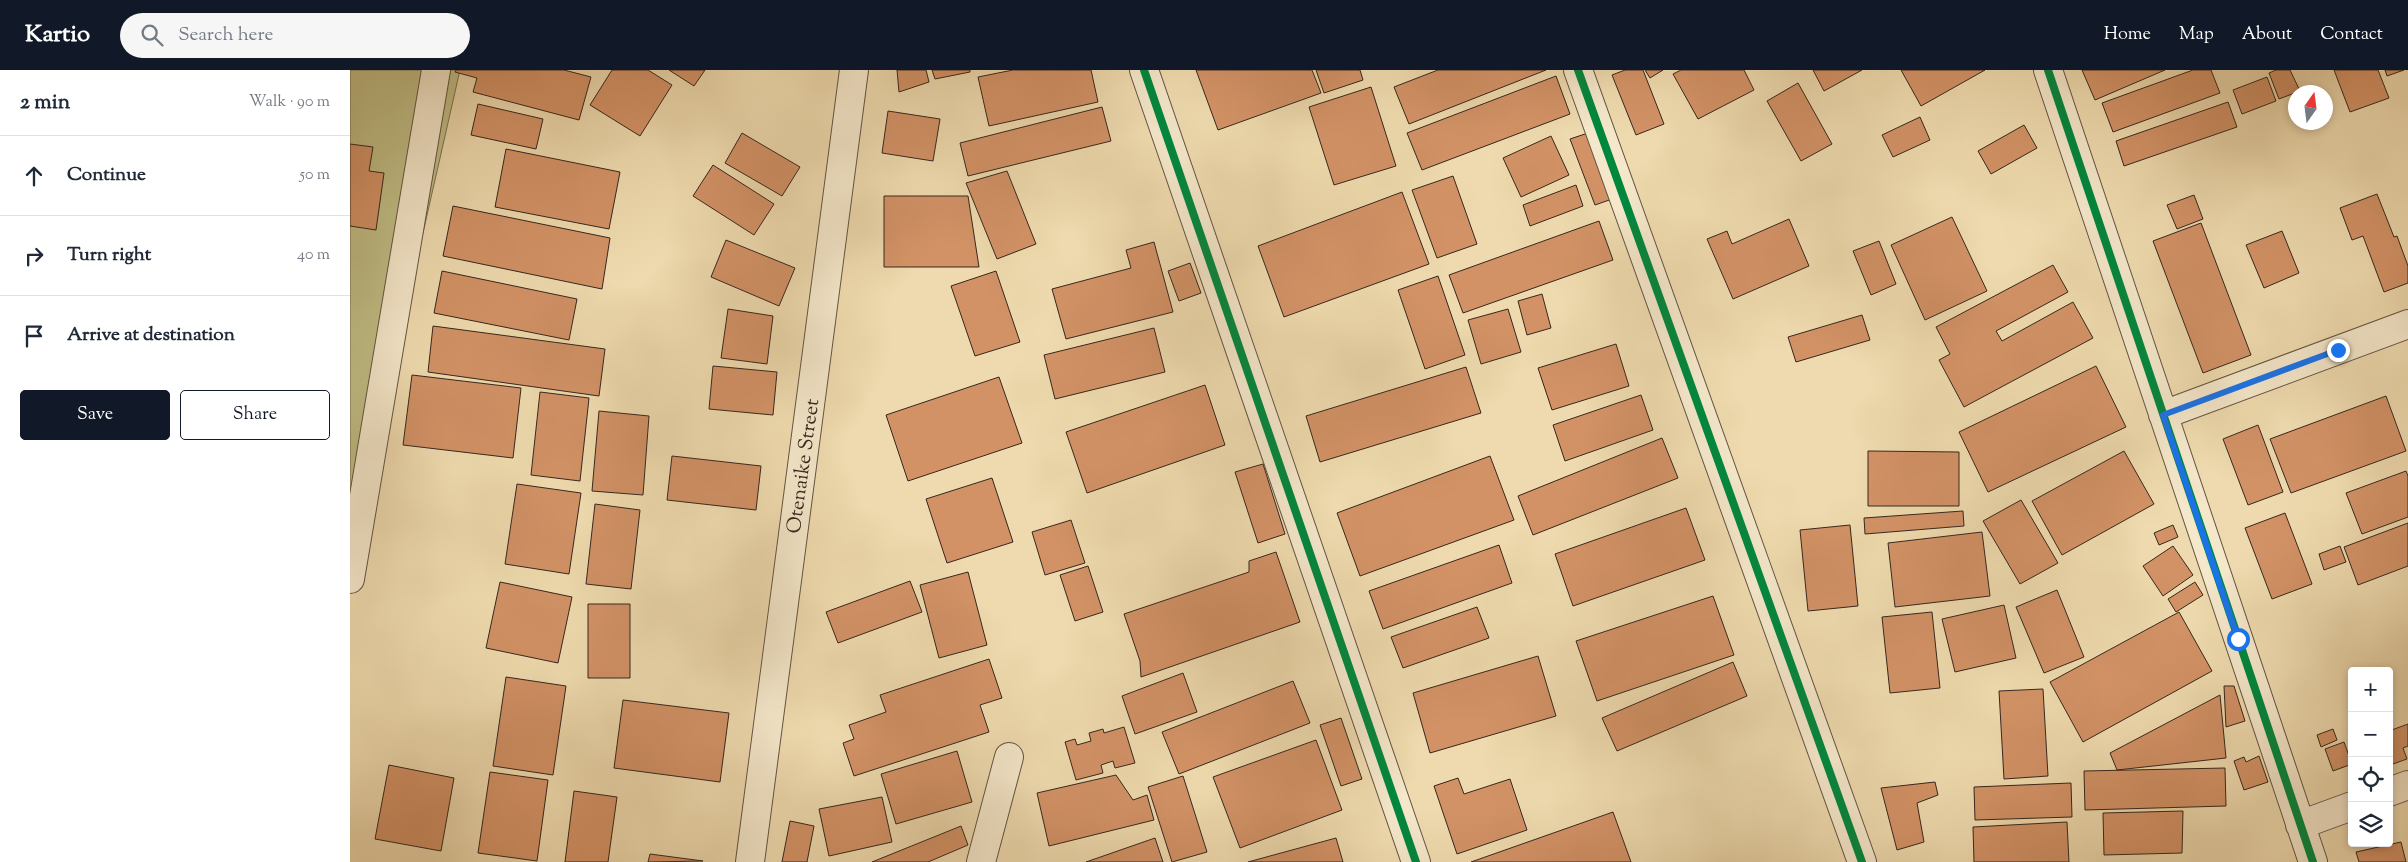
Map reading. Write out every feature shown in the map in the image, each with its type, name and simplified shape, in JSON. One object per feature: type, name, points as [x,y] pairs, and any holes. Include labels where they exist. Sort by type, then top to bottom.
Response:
[{"type":"street","points":[[350,579],[436,70]]},
{"type":"street","name":"Otenaike Street","points":[[750,862],[854,70]]},
{"type":"street","points":[[1144,70],[1416,862]]},
{"type":"street","points":[[1578,70],[1862,862]]},
{"type":"street","points":[[2048,70],[2313,862]]},
{"type":"street","points":[[2163,415],[2408,324]]},
{"type":"street","points":[[981,862],[1009,757]]},
{"type":"street","points":[[2393,791],[2408,785]]},
{"type":"street","points":[[2300,825],[2348,807]]},
{"type":"shaded area","points":[[350,70],[460,70],[350,554]]},
{"type":"building","points":[[456,70],[564,70],[591,77],[579,120],[473,92],[477,78],[455,72]]},
{"type":"building","points":[[612,70],[648,70],[672,85],[640,136],[590,105]]},
{"type":"building","points":[[669,70],[705,70],[694,86]]},
{"type":"building","points":[[897,70],[926,70],[929,82],[899,92]]},
{"type":"building","points":[[932,70],[970,70],[970,72],[935,79]]},
{"type":"building","points":[[1013,70],[1091,70],[1098,102],[989,126],[978,77]]},
{"type":"building","points":[[1196,70],[1312,70],[1321,93],[1218,130]]},
{"type":"building","points":[[1316,70],[1360,70],[1363,80],[1324,93]]},
{"type":"building","points":[[1438,70],[1546,70],[1409,124],[1394,87]]},
{"type":"building","points":[[1625,70],[1643,70],[1664,124],[1636,135],[1612,75]]},
{"type":"building","points":[[1645,70],[1663,70],[1650,78]]},
{"type":"building","points":[[1681,70],[1744,70],[1754,90],[1698,119],[1673,74]]},
{"type":"building","points":[[1813,70],[1862,70],[1824,91]]},
{"type":"building","points":[[1901,70],[1985,70],[1921,106]]},
{"type":"building","points":[[2082,70],[2165,70],[2095,100]]},
{"type":"building","points":[[2193,70],[2211,70],[2220,93],[2113,132],[2102,103]]},
{"type":"building","points":[[2276,70],[2290,70],[2297,85],[2288,85],[2288,96],[2279,99],[2269,73]]},
{"type":"building","points":[[2334,70],[2378,70],[2389,98],[2350,112]]},
{"type":"building","points":[[2385,70],[2404,70],[2387,76]]},
{"type":"building","points":[[1556,76],[1570,114],[1422,170],[1407,133]]},
{"type":"building","points":[[2267,77],[2276,101],[2242,114],[2233,90]]},
{"type":"building","points":[[1798,83],[1832,144],[1801,161],[1767,101]]},
{"type":"building","points":[[1371,87],[1396,166],[1334,185],[1309,107]]},
{"type":"building","points":[[2228,102],[2237,127],[2124,166],[2116,141]]},
{"type":"building","points":[[478,104],[543,119],[536,149],[471,135]]},
{"type":"building","points":[[1102,107],[1111,141],[968,176],[960,143]]},
{"type":"building","points":[[888,111],[940,119],[933,161],[882,153]]},
{"type":"building","points":[[1920,117],[1930,140],[1893,157],[1882,135]]},
{"type":"building","points":[[2024,125],[2037,148],[1991,174],[1978,151]]},
{"type":"building","points":[[1591,132],[1615,198],[1595,205],[1570,139]]},
{"type":"building","points":[[742,133],[800,167],[782,196],[725,163]]},
{"type":"building","points":[[1551,136],[1569,175],[1521,197],[1503,158]]},
{"type":"building","points":[[350,144],[373,147],[369,171],[384,173],[376,230],[350,226]]},
{"type":"building","points":[[506,149],[620,172],[609,229],[495,207]]},
{"type":"building","points":[[713,165],[774,204],[754,235],[693,196]]},
{"type":"building","points":[[1007,171],[1036,244],[997,259],[966,183]]},
{"type":"building","points":[[1453,176],[1477,244],[1437,258],[1412,190]]},
{"type":"building","points":[[1576,185],[1583,206],[1530,226],[1523,205]]},
{"type":"building","points":[[1402,192],[1429,264],[1284,317],[1258,246]]},
{"type":"building","points":[[2377,194],[2394,237],[2397,236],[2408,266],[2408,283],[2384,292],[2363,236],[2352,240],[2340,208]]},
{"type":"building","points":[[2194,195],[2203,219],[2177,229],[2167,205]]},
{"type":"building","points":[[884,196],[968,196],[979,267],[884,267]]},
{"type":"building","points":[[453,206],[610,238],[602,289],[443,256]]},
{"type":"building","points":[[1952,217],[1987,291],[1925,320],[1891,245]]},
{"type":"building","points":[[1789,219],[1809,266],[1733,299],[1707,239],[1727,231],[1732,244]]},
{"type":"building","points":[[1599,221],[1613,260],[1463,313],[1449,275]]},
{"type":"building","points":[[2201,223],[2251,355],[2203,373],[2153,241]]},
{"type":"building","points":[[2282,231],[2299,273],[2264,288],[2246,245]]},
{"type":"building","points":[[726,240],[795,268],[779,306],[711,277]]},
{"type":"building","points":[[1879,241],[1896,284],[1871,295],[1853,251]]},
{"type":"building","points":[[1154,242],[1173,312],[1066,339],[1052,289],[1131,268],[1126,250]]},
{"type":"building","points":[[1190,263],[1201,293],[1179,301],[1168,271]]},
{"type":"building","points":[[2053,265],[2068,292],[1996,331],[2002,341],[2073,302],[2093,338],[1964,407],[1939,360],[1950,354],[1936,327]]},
{"type":"building","points":[[442,271],[577,299],[569,340],[434,313]]},
{"type":"building","points":[[996,271],[1020,342],[975,356],[951,286]]},
{"type":"building","points":[[1438,276],[1465,355],[1425,369],[1398,290]]},
{"type":"building","points":[[1542,294],[1551,328],[1527,335],[1518,301]]},
{"type":"building","points":[[728,309],[773,316],[767,364],[721,358]]},
{"type":"building","points":[[1508,309],[1521,352],[1481,364],[1468,320]]},
{"type":"building","points":[[1862,315],[1870,340],[1796,362],[1788,337]]},
{"type":"building","points":[[433,326],[605,349],[599,396],[428,372]]},
{"type":"building","points":[[1154,328],[1165,372],[1055,399],[1044,355]]},
{"type":"building","points":[[1616,344],[1629,386],[1552,410],[1538,368]]},
{"type":"building","points":[[713,366],[777,372],[773,415],[709,409]]},
{"type":"building","points":[[2096,366],[2126,427],[1988,492],[1959,432]]},
{"type":"building","points":[[1466,367],[1481,413],[1320,462],[1306,416]]},
{"type":"building","points":[[412,375],[521,388],[513,458],[403,445]]},
{"type":"building","points":[[999,377],[1022,443],[908,481],[886,415]]},
{"type":"building","points":[[1205,385],[1225,445],[1087,493],[1066,432]]},
{"type":"building","points":[[540,392],[589,398],[580,481],[531,475]]},
{"type":"building","points":[[1641,395],[1653,430],[1565,461],[1553,425]]},
{"type":"building","points":[[2386,396],[2406,451],[2291,493],[2270,439]]},
{"type":"building","points":[[599,411],[649,416],[643,495],[592,491]]},
{"type":"building","points":[[2258,425],[2283,492],[2248,505],[2223,439]]},
{"type":"building","points":[[1662,438],[1678,478],[1533,535],[1518,496]]},
{"type":"building","points":[[1868,451],[1959,452],[1959,506],[1868,506]]},
{"type":"building","points":[[2124,451],[2154,504],[2062,555],[2032,501]]},
{"type":"building","points":[[672,456],[761,466],[756,510],[667,500]]},
{"type":"building","points":[[1490,456],[1514,520],[1360,576],[1337,513]]},
{"type":"building","points":[[1263,464],[1285,534],[1258,543],[1235,472]]},
{"type":"building","points":[[2406,471],[2408,476],[2408,517],[2362,534],[2346,493]]},
{"type":"building","points":[[992,478],[1013,542],[947,563],[926,499]]},
{"type":"building","points":[[517,484],[581,493],[569,574],[505,564]]},
{"type":"building","points":[[2021,500],[2058,563],[2020,584],[1983,521]]},
{"type":"building","points":[[595,504],[640,510],[631,589],[586,584]]},
{"type":"building","points":[[1686,508],[1705,560],[1573,606],[1555,554]]},
{"type":"building","points":[[1963,511],[1964,526],[1865,534],[1864,518]]},
{"type":"building","points":[[2285,513],[2312,584],[2272,599],[2245,528]]},
{"type":"building","points":[[1071,520],[1085,563],[1045,575],[1032,532]]},
{"type":"building","points":[[2408,523],[2408,566],[2358,585],[2344,547]]},
{"type":"building","points":[[1850,525],[1858,606],[1808,611],[1800,530]]},
{"type":"building","points":[[2173,525],[2178,537],[2159,545],[2154,533]]},
{"type":"building","points":[[1982,532],[1990,596],[1895,607],[1888,543]]},
{"type":"building","points":[[1499,545],[1512,583],[1383,629],[1369,591]]},
{"type":"building","points":[[2173,546],[2193,575],[2163,596],[2143,566]]},
{"type":"building","points":[[2340,546],[2346,562],[2324,570],[2319,554]]},
{"type":"building","points":[[1276,552],[1300,622],[1141,677],[1140,661],[1124,614],[1249,572],[1249,561]]},
{"type":"building","points":[[1088,566],[1103,612],[1075,621],[1060,575]]},
{"type":"building","points":[[968,572],[987,645],[939,658],[920,585]]},
{"type":"building","points":[[910,581],[922,612],[838,643],[826,612]]},
{"type":"building","points":[[500,582],[572,597],[558,663],[486,648]]},
{"type":"building","points":[[2195,582],[2203,595],[2176,612],[2168,599]]},
{"type":"building","points":[[2057,590],[2084,657],[2044,673],[2016,607]]},
{"type":"building","points":[[1713,596],[1734,655],[1597,701],[1576,641]]},
{"type":"building","points":[[588,604],[630,604],[630,678],[588,678]]},
{"type":"building","points":[[2004,605],[2016,658],[1955,672],[1942,619]]},
{"type":"building","points":[[1477,607],[1489,638],[1403,668],[1391,637]]},
{"type":"building","points":[[1932,612],[1940,688],[1890,693],[1882,617]]},
{"type":"building","points":[[2179,612],[2212,671],[2083,742],[2050,682]]},
{"type":"building","points":[[1538,656],[1556,716],[1430,753],[1413,693]]},
{"type":"building","points":[[989,659],[1002,698],[980,705],[989,732],[854,776],[843,743],[854,739],[849,725],[886,712],[880,695]]},
{"type":"building","points":[[1733,662],[1747,696],[1617,751],[1602,718]]},
{"type":"building","points":[[1183,673],[1197,712],[1135,734],[1122,696]]},
{"type":"building","points":[[506,677],[566,686],[553,775],[493,766]]},
{"type":"building","points":[[1293,681],[1310,723],[1179,774],[1162,732]]},
{"type":"building","points":[[2224,686],[2234,686],[2245,721],[2226,727]]},
{"type":"building","points":[[2043,689],[2048,776],[2004,779],[1999,691]]},
{"type":"building","points":[[2220,695],[2226,758],[2117,770],[2110,753]]},
{"type":"building","points":[[623,700],[729,713],[720,782],[614,768]]},
{"type":"building","points":[[1341,718],[1362,779],[1341,786],[1320,725]]},
{"type":"building","points":[[2408,724],[2408,746],[2403,748],[2407,759],[2393,764],[2393,757],[2393,730]]},
{"type":"building","points":[[1124,727],[1135,763],[1115,768],[1113,761],[1101,765],[1103,773],[1076,780],[1065,742],[1075,739],[1077,745],[1091,741],[1089,733],[1103,729],[1104,733]]},
{"type":"building","points":[[2333,729],[2337,740],[2321,747],[2317,735]]},
{"type":"building","points":[[1316,740],[1342,810],[1240,848],[1213,777]]},
{"type":"building","points":[[2344,742],[2348,753],[2348,765],[2333,771],[2325,749]]},
{"type":"building","points":[[957,751],[972,802],[896,824],[881,774]]},
{"type":"building","points":[[2259,756],[2268,782],[2244,790],[2234,761],[2244,757],[2246,762]]},
{"type":"building","points":[[389,765],[454,778],[441,851],[375,839]]},
{"type":"building","points":[[2225,768],[2226,806],[2085,810],[2084,771]]},
{"type":"building","points":[[490,772],[548,780],[537,861],[478,853]]},
{"type":"building","points":[[1116,775],[1133,800],[1147,795],[1154,820],[1049,846],[1037,793]]},
{"type":"building","points":[[1183,776],[1207,852],[1172,862],[1148,787]]},
{"type":"building","points":[[1458,778],[1464,794],[1510,779],[1527,830],[1457,854],[1434,786]]},
{"type":"building","points":[[1935,782],[1938,795],[1917,803],[1924,842],[1897,850],[1881,788]]},
{"type":"building","points":[[2071,783],[2072,817],[1975,820],[1974,787]]},
{"type":"building","points":[[574,791],[617,797],[608,862],[565,862]]},
{"type":"building","points":[[882,797],[892,842],[829,856],[819,809]]},
{"type":"building","points":[[2183,811],[2182,853],[2104,855],[2103,813]]},
{"type":"building","points":[[1613,812],[1631,862],[1471,862]]},
{"type":"building","points":[[790,821],[814,826],[807,862],[782,862]]},
{"type":"building","points":[[2067,822],[2069,862],[1974,862],[1973,827]]},
{"type":"building","points":[[961,826],[968,845],[928,862],[872,862]]},
{"type":"building","points":[[1155,838],[1163,862],[1086,862]]},
{"type":"building","points":[[1336,838],[1343,862],[1248,862]]},
{"type":"building","points":[[2401,842],[2406,862],[2359,862],[2356,852],[2378,847],[2393,847],[2393,844]]},
{"type":"building","points":[[650,854],[703,861],[648,862]]},
{"type":"cycle path","points":[[1144,70],[1416,862]]},
{"type":"cycle path","points":[[1578,70],[1862,862]]},
{"type":"cycle path","points":[[2048,70],[2313,862]]},
{"type":"route","points":[[2238,639],[2163,415],[2338,350]]}]
